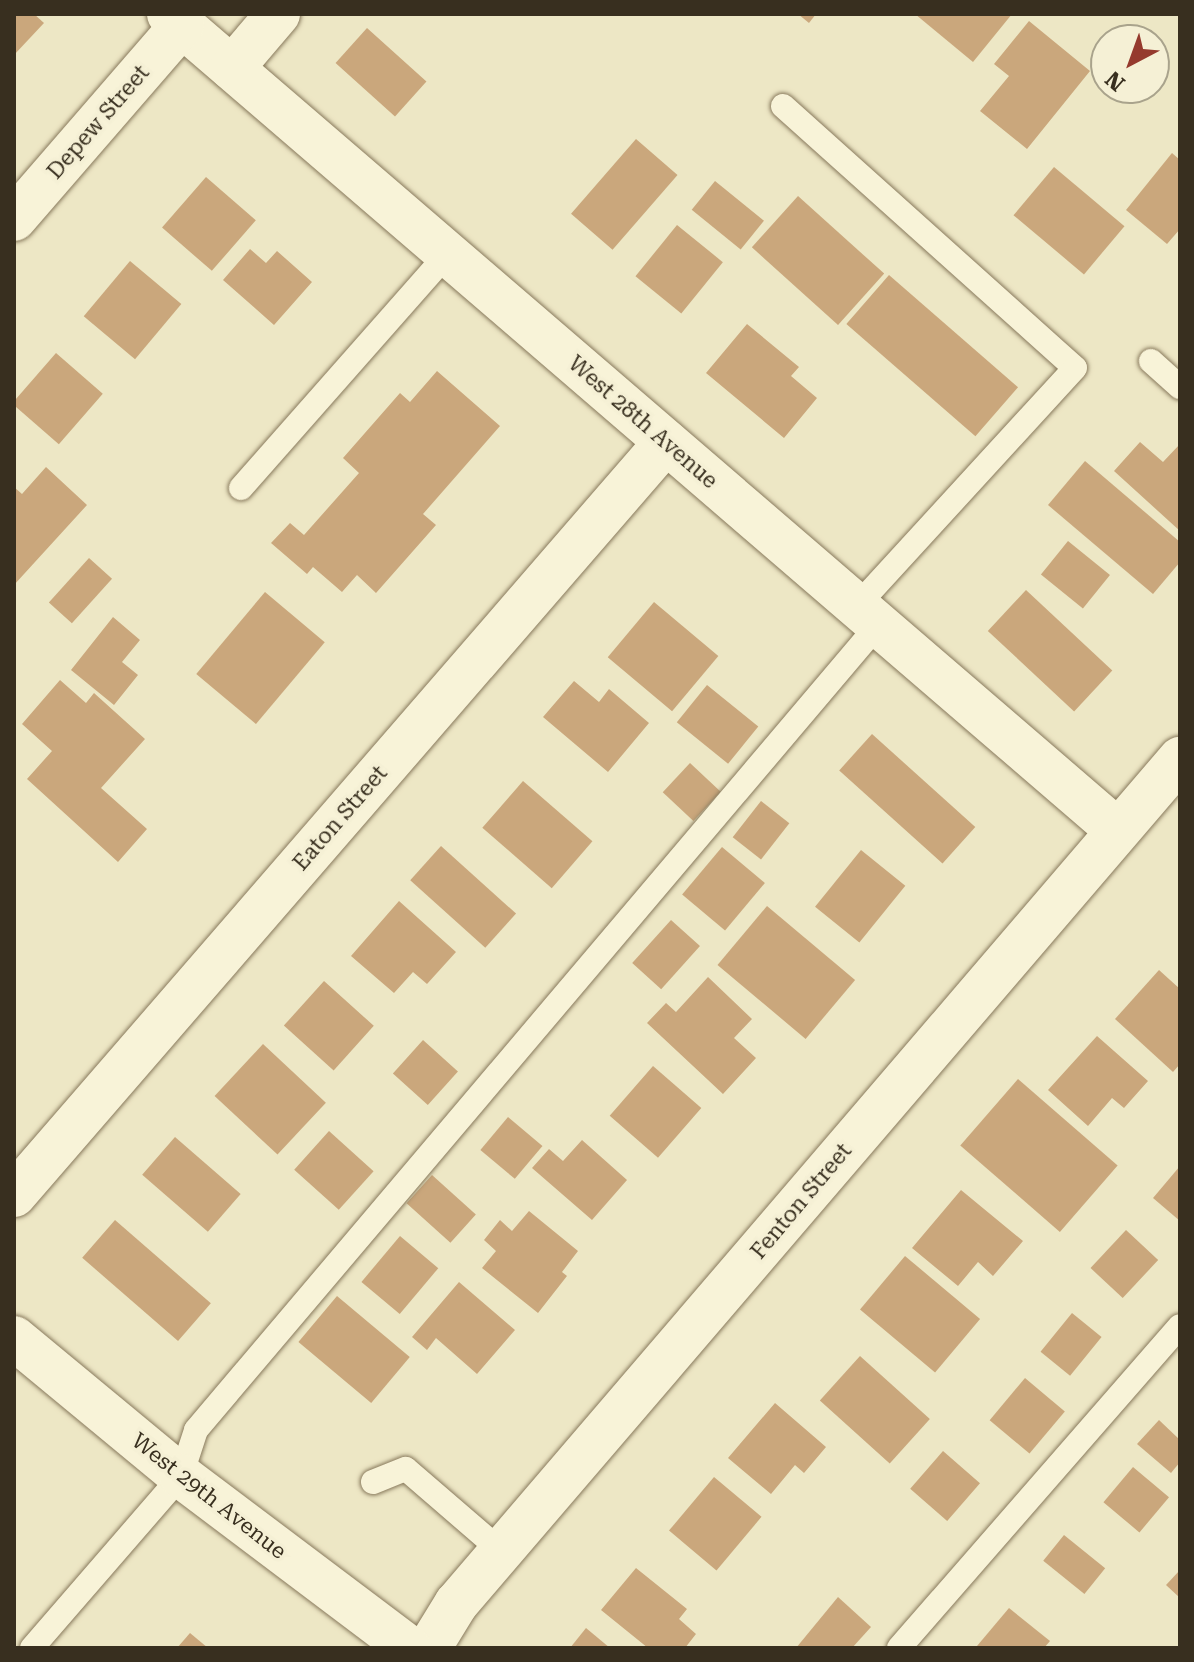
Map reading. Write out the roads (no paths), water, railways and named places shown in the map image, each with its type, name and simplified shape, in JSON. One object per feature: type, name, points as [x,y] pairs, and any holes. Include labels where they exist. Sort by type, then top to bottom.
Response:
[{"type":"street","points":[[232,68],[278,14]]},
{"type":"street","name":"West 28th Avenue","points":[[176,20],[1117,830]]},
{"type":"street","name":"Depew Street","points":[[14,219],[176,20]]},
{"type":"street","name":"Eaton Street","points":[[14,1195],[666,442]]},
{"type":"street","name":"Fenton Street","points":[[429,1648],[456,1604],[1180,759]]},
{"type":"street","name":"West 29th Avenue","points":[[14,1338],[181,1476],[409,1648]]},
{"type":"lane","points":[[32,1648],[181,1476],[196,1430],[1075,368],[783,106]]},
{"type":"lane","points":[[241,488],[447,254]]},
{"type":"lane","points":[[1151,361],[1180,387]]},
{"type":"lane","points":[[899,1648],[1180,1326]]},
{"type":"lane","points":[[373,1482],[406,1469],[501,1551]]}]
